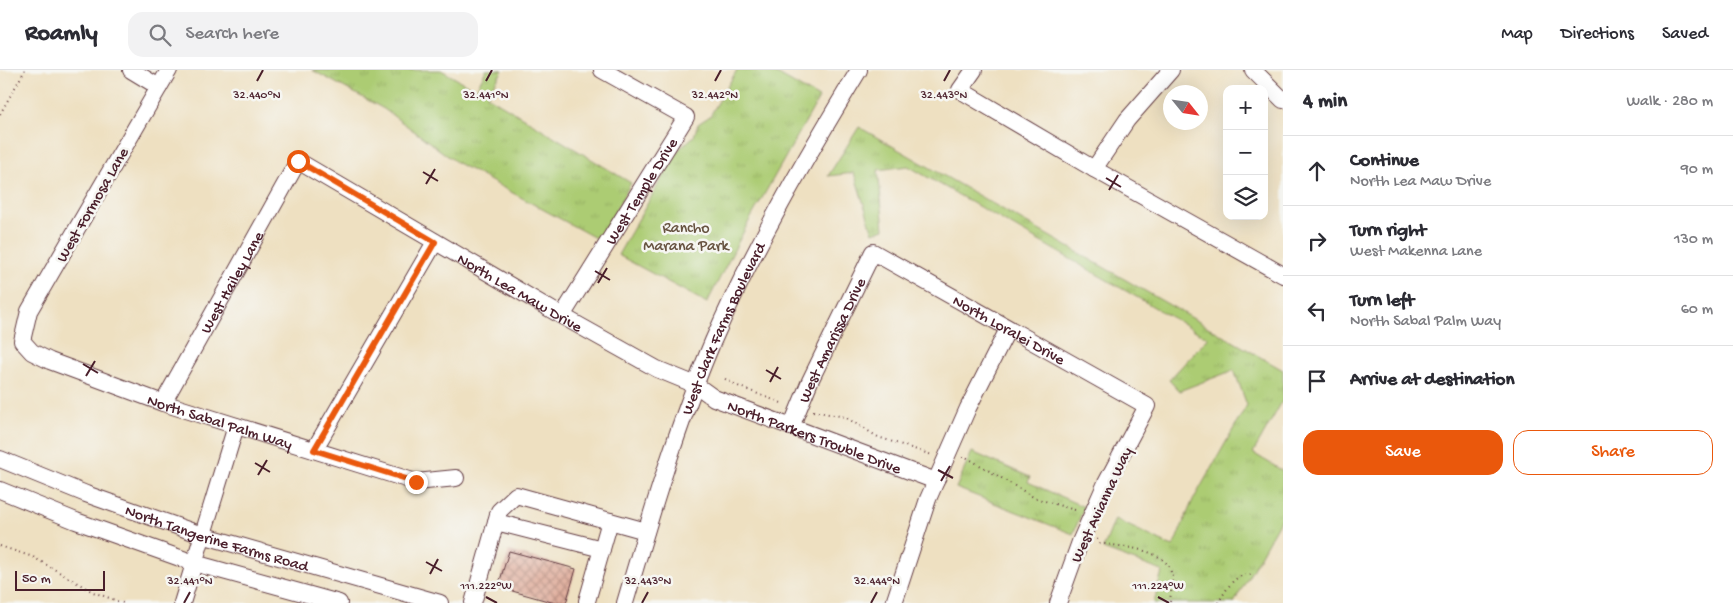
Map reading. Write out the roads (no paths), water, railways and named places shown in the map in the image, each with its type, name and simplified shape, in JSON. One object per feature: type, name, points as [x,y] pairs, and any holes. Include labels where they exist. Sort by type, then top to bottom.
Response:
[{"type":"street","points":[[131,70],[159,87]]},
{"type":"street","name":"West Formosa Lane","points":[[22,341],[29,311],[169,70]]},
{"type":"street","name":"West Temple Drive","points":[[562,316],[686,117],[602,70]]},
{"type":"street","name":"West Clark Farms Boulevard","points":[[625,603],[671,448],[713,341],[749,265],[859,70]]},
{"type":"street","points":[[974,70],[960,90],[1094,169],[1283,275]]},
{"type":"street","points":[[1094,169],[1127,120],[1171,70]]},
{"type":"street","points":[[1253,70],[1283,100]]},
{"type":"street","name":"North Lea Maw Drive","points":[[298,161],[562,316],[657,369],[696,385]]},
{"type":"street","name":"West Hailey Lane","points":[[163,403],[298,161]]},
{"type":"street","points":[[314,450],[435,242]]},
{"type":"street","name":"North Loralei Drive","points":[[873,252],[1147,406]]},
{"type":"street","name":"West Amarissa Drive","points":[[791,427],[873,252]]},
{"type":"street","points":[[894,603],[936,481],[968,408],[1008,328]]},
{"type":"street","name":"North Sabal Palm Way","points":[[22,341],[32,352],[50,361],[163,403],[416,482],[456,478]]},
{"type":"street","name":"North Parkers Trouble Drive","points":[[696,385],[714,398],[936,481]]},
{"type":"street","name":"West Avianna Way","points":[[1058,603],[1105,485],[1147,406]]},
{"type":"street","points":[[182,603],[236,426]]},
{"type":"street","name":"North Tangerine Farms Road","points":[[0,459],[86,494],[202,535],[440,603]]},
{"type":"street","name":"North Tangerine Farms Road","points":[[0,490],[76,521],[194,563],[339,603]]},
{"type":"street","points":[[473,603],[499,511],[516,494],[646,531]]},
{"type":"street","points":[[587,601],[610,521]]},
{"type":"street","points":[[496,522],[602,550]]},
{"type":"park label","name":"Rancho Marana Park","points":[[686,235]]}]
